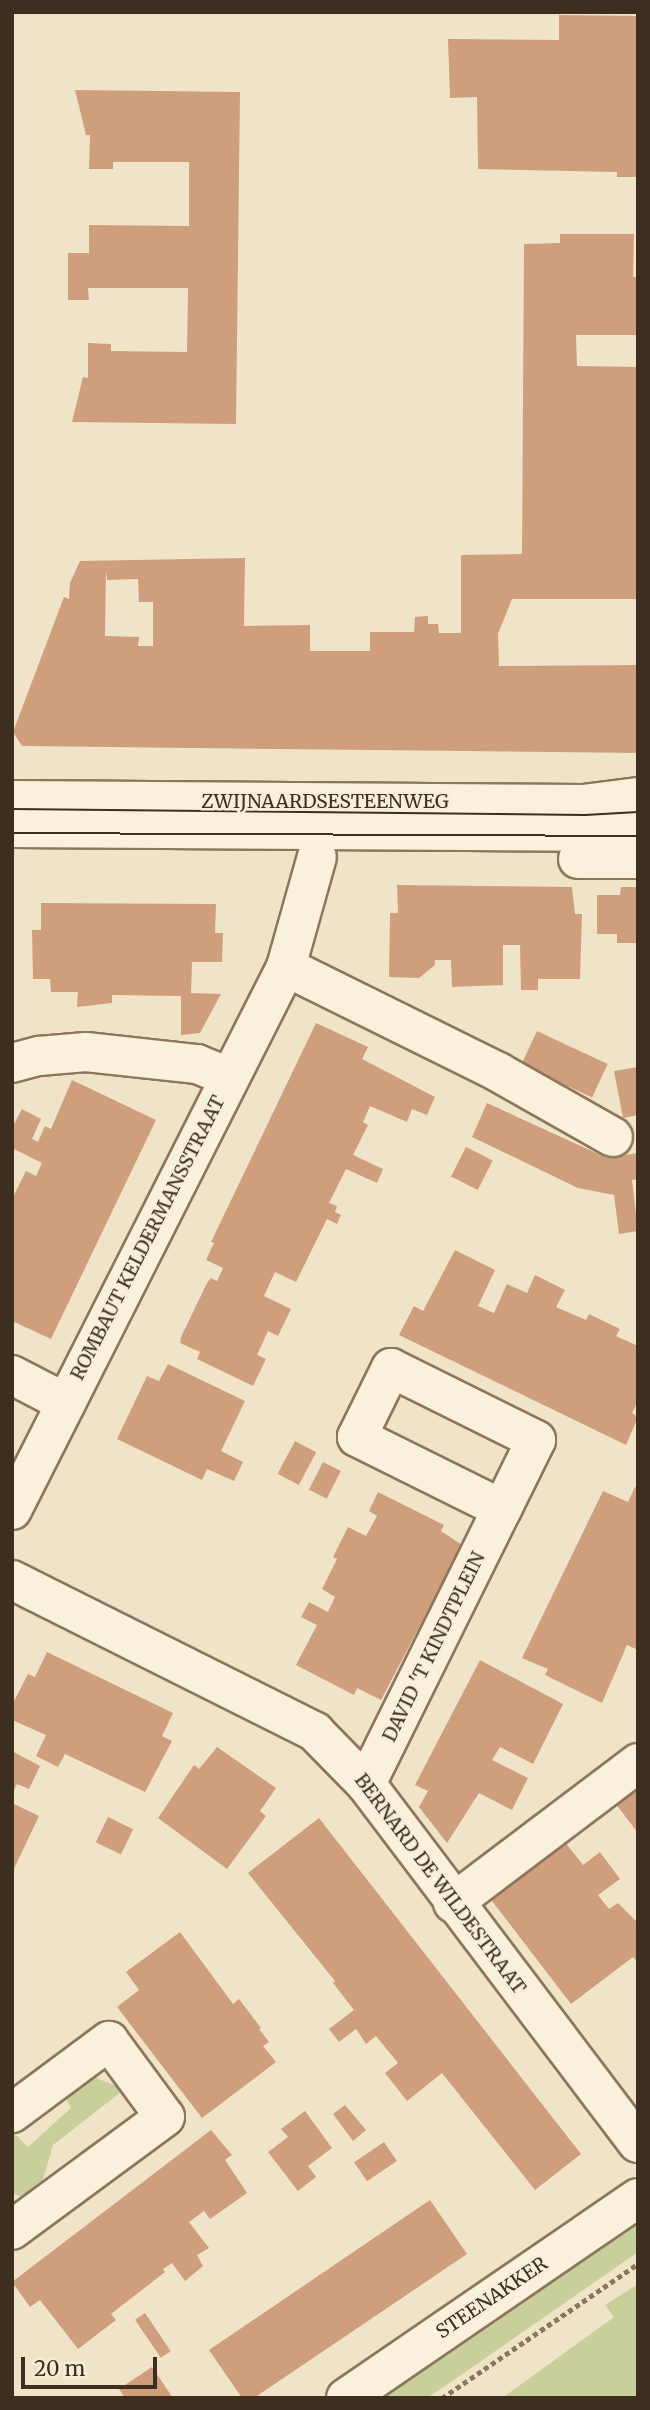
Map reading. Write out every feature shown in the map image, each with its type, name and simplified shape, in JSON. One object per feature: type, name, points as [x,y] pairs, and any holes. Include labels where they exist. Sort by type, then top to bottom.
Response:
[{"type":"street","name":"ZWIJNAARDSESTEENWEG","points":[[12,800],[583,804],[638,797]]},
{"type":"street","points":[[12,816],[584,819],[638,816]]},
{"type":"street","points":[[12,828],[638,832]]},
{"type":"street","points":[[12,855],[638,859]]},
{"type":"street","name":"ROMBAUT KELDERMANSSTRAAT","points":[[12,1510],[286,967],[317,857]]},
{"type":"street","points":[[286,967],[498,1072],[613,1137]]},
{"type":"street","points":[[12,1063],[39,1056],[86,1052],[197,1063],[229,1077]]},
{"type":"street","points":[[12,1375],[66,1402]]},
{"type":"street","name":"DAVID 'T KINDTPLEIN","points":[[366,1784],[502,1510]]},
{"type":"street","name":"BERNARD DE WILDESTRAAT","points":[[12,1580],[315,1732],[366,1784],[453,1903],[638,2143]]},
{"type":"street","points":[[453,1903],[638,1763]]},
{"type":"street","points":[[12,2230],[165,2117],[109,2041],[16,2102]]},
{"type":"street","name":"STEENAKKER","points":[[346,2398],[638,2198]]},
{"type":"path","points":[[442,2398],[638,2264]]},
{"type":"green space","points":[[91,2076],[125,2089],[53,2145],[36,2203],[12,2193],[12,2131],[28,2147],[71,2108],[60,2087]]},
{"type":"green space","points":[[638,2215],[638,2252],[451,2382],[427,2398],[369,2398]]},
{"type":"green space","points":[[638,2284],[638,2398],[502,2398],[614,2317],[605,2305]]},
{"type":"building","points":[[559,15],[638,16],[638,177],[617,177],[617,172],[478,169],[477,97],[450,98],[448,39],[559,40]]},
{"type":"building","points":[[75,90],[240,92],[236,424],[72,422],[83,377],[88,378],[88,343],[111,344],[111,351],[187,352],[188,288],[88,288],[89,300],[68,300],[68,253],[89,253],[89,225],[189,226],[189,162],[113,162],[113,169],[89,169],[90,135],[86,135]]},
{"type":"building","points":[[560,234],[634,234],[633,277],[638,277],[638,335],[576,335],[577,366],[638,367],[638,599],[512,599],[498,634],[499,666],[638,665],[638,753],[22,746],[13,732],[64,597],[69,599],[70,583],[80,561],[245,558],[244,626],[310,625],[310,651],[370,651],[370,632],[414,632],[415,617],[428,616],[428,624],[438,624],[439,633],[461,633],[461,555],[522,554],[524,244],[560,243]],"holes":[[[106,570],[107,580],[138,579],[139,602],[153,602],[153,646],[138,646],[139,637],[105,636]]]},
{"type":"building","points":[[397,885],[572,887],[575,914],[582,914],[580,979],[538,979],[538,990],[521,990],[520,945],[503,945],[503,985],[452,987],[451,960],[435,960],[435,965],[419,978],[389,977],[390,913],[398,913]]},
{"type":"building","points":[[621,887],[638,887],[638,943],[617,943],[617,934],[597,934],[597,895],[620,895]]},
{"type":"building","points":[[41,903],[216,904],[215,933],[223,933],[222,962],[192,962],[191,993],[221,994],[200,1033],[181,1035],[181,996],[112,995],[112,1003],[77,1007],[78,992],[51,992],[50,979],[33,979],[32,930],[41,930]]},
{"type":"building","points":[[316,1023],[368,1047],[362,1059],[435,1097],[427,1115],[412,1109],[407,1122],[370,1106],[363,1122],[368,1125],[353,1155],[383,1169],[377,1183],[346,1169],[329,1203],[337,1206],[335,1212],[341,1215],[337,1224],[327,1219],[296,1282],[275,1272],[264,1296],[291,1309],[278,1336],[268,1331],[257,1355],[266,1359],[253,1386],[197,1359],[200,1352],[180,1343],[181,1337],[207,1283],[211,1278],[217,1281],[223,1268],[206,1260],[214,1243],[211,1242]]},
{"type":"building","points":[[537,1031],[608,1064],[592,1097],[521,1065]]},
{"type":"building","points":[[638,1067],[638,1115],[623,1118],[614,1071]]},
{"type":"building","points":[[72,1080],[156,1120],[51,1339],[12,1321],[12,1199],[26,1171],[36,1176],[42,1163],[12,1148],[12,1128],[22,1109],[41,1119],[32,1139],[38,1142],[45,1126],[51,1129]]},
{"type":"building","points":[[487,1103],[607,1158],[638,1153],[638,1179],[632,1180],[638,1231],[619,1234],[614,1195],[578,1188],[472,1137]]},
{"type":"building","points":[[466,1147],[493,1161],[478,1190],[451,1176]]},
{"type":"building","points":[[455,1250],[495,1270],[478,1306],[494,1313],[507,1284],[527,1293],[535,1275],[565,1290],[556,1307],[586,1320],[589,1314],[620,1329],[616,1336],[638,1346],[638,1401],[632,1413],[638,1417],[626,1445],[399,1335],[414,1306],[423,1311]]},
{"type":"building","points":[[168,1364],[245,1401],[221,1451],[243,1462],[234,1481],[207,1469],[202,1480],[117,1439],[147,1376],[159,1381]]},
{"type":"building","points":[[295,1441],[316,1452],[299,1485],[278,1474]]},
{"type":"building","points":[[323,1462],[341,1471],[327,1499],[309,1490]]},
{"type":"building","points":[[635,1487],[638,1488],[638,1650],[627,1645],[602,1703],[545,1675],[548,1669],[522,1658],[603,1491],[628,1502]]},
{"type":"building","points":[[378,1492],[444,1525],[441,1531],[462,1545],[381,1700],[357,1688],[354,1695],[296,1665],[317,1625],[301,1617],[309,1602],[328,1612],[335,1597],[322,1589],[337,1559],[333,1557],[348,1527],[366,1536],[377,1516],[369,1511]]},
{"type":"building","points":[[47,1652],[173,1713],[162,1736],[172,1741],[145,1792],[65,1754],[58,1767],[36,1756],[46,1735],[12,1720],[12,1705],[28,1674],[35,1677]]},
{"type":"building","points":[[480,1660],[563,1704],[533,1764],[500,1747],[492,1760],[528,1778],[512,1810],[479,1793],[447,1843],[419,1807],[428,1791],[415,1785]]},
{"type":"building","points":[[217,1747],[276,1788],[260,1811],[266,1816],[227,1869],[158,1818],[194,1765],[199,1769]]},
{"type":"building","points":[[12,1751],[40,1766],[29,1789],[17,1784],[12,1794]]},
{"type":"building","points":[[638,1773],[638,1833],[609,1795]]},
{"type":"building","points":[[12,1803],[39,1816],[12,1873]]},
{"type":"building","points":[[108,1817],[133,1829],[121,1854],[96,1842]]},
{"type":"building","points":[[319,1818],[581,2154],[535,2190],[442,2073],[407,2101],[385,2073],[398,2063],[376,2036],[366,2044],[356,2029],[339,2042],[329,2029],[354,2010],[333,1983],[335,1981],[248,1873]]},
{"type":"building","points":[[561,1837],[583,1865],[600,1852],[620,1879],[598,1895],[609,1909],[618,1903],[638,1923],[638,1962],[633,1957],[571,2004],[486,1893]]},
{"type":"building","points":[[180,1932],[233,2004],[239,1999],[261,2028],[259,2029],[269,2042],[263,2046],[276,2062],[202,2118],[117,2007],[139,1990],[126,1972]]},
{"type":"building","points":[[345,2105],[366,2130],[353,2141],[333,2114]]},
{"type":"building","points":[[305,2111],[332,2148],[308,2166],[316,2177],[298,2191],[268,2152],[288,2137],[281,2129]]},
{"type":"building","points":[[211,2130],[232,2155],[225,2160],[247,2193],[210,2219],[204,2211],[189,2222],[209,2248],[197,2255],[203,2266],[185,2281],[172,2263],[163,2269],[165,2272],[111,2314],[116,2320],[78,2349],[40,2300],[30,2307],[12,2282]]},
{"type":"building","points":[[384,2142],[397,2161],[367,2181],[354,2162]]},
{"type":"building","points":[[430,2200],[467,2254],[254,2398],[242,2398],[209,2350]]},
{"type":"building","points":[[145,2313],[171,2351],[161,2358],[135,2320]]},
{"type":"building","points":[[152,2367],[173,2398],[125,2398],[119,2389]]},
{"type":"tram line","points":[[12,809],[585,815],[638,812]]},
{"type":"tram line","points":[[12,833],[638,836]]}]
